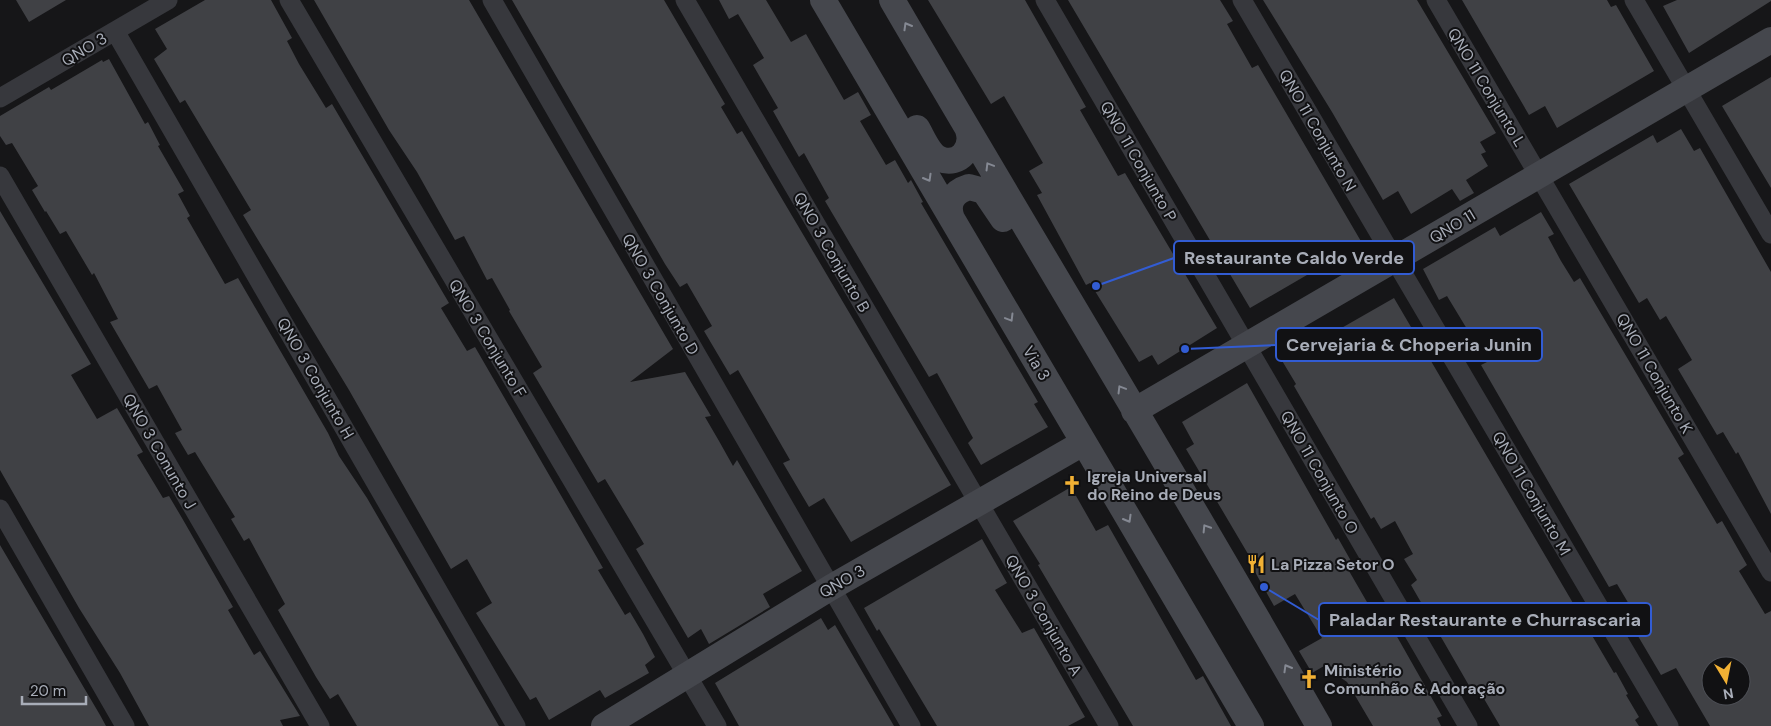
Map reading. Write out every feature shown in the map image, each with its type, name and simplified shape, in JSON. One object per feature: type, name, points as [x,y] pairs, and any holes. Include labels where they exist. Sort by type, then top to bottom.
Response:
[{"type":"main road","name":"Via 3","points":[[823,0],[1150,558],[1251,726]]},
{"type":"main road","points":[[833,0],[860,32],[934,156],[948,161],[962,157],[970,144],[968,130]]},
{"type":"main road","points":[[892,0],[1103,359],[1212,537],[1320,726]]},
{"type":"main road","name":"QNO 11","points":[[1134,411],[1247,347],[1538,174],[1771,40]]},
{"type":"main road","points":[[952,219],[949,205],[956,193],[969,187],[984,191],[990,196],[1058,314],[1103,359]]},
{"type":"main road","name":"QNO 3","points":[[604,726],[830,588],[1084,443]]},
{"type":"main road","points":[[1150,558],[1212,632],[1268,726]]},
{"type":"street","name":"QNO 3","points":[[0,98],[168,0]]},
{"type":"street","name":"QNO 3 Conjunto F","points":[[289,0],[717,726]]},
{"type":"street","name":"QNO 3 Conjunto D","points":[[492,0],[911,726]]},
{"type":"street","name":"QNO 3 Conjunto B","points":[[685,0],[979,504]]},
{"type":"street","name":"QNO 11 Conjunto P","points":[[1045,0],[1247,347]]},
{"type":"street","name":"QNO 11 Conjunto N","points":[[1242,0],[1395,260]]},
{"type":"street","name":"QNO 11 Conjunto L","points":[[1436,0],[1538,174]]},
{"type":"street","points":[[1634,0],[1771,234]]},
{"type":"street","name":"QNO 3 Conjunto H","points":[[114,31],[516,726]]},
{"type":"street","name":"QNO 11 Conjunto K","points":[[1538,174],[1771,572]]},
{"type":"street","name":"QNO 3 Conunto J","points":[[0,176],[320,726]]},
{"type":"street","name":"QNO 11 Conjunto M","points":[[1395,260],[1669,726]]},
{"type":"street","name":"QNO 11 Conjunto O","points":[[1247,347],[1468,726]]},
{"type":"street","name":"QNO 3 Conjunto A","points":[[979,504],[1109,726]]},
{"type":"street","points":[[0,510],[125,726]]},
{"type":"building","points":[[16,0],[66,0],[29,22]]},
{"type":"building","points":[[205,0],[271,0],[292,38],[287,41],[299,64],[326,108],[332,104],[449,303],[441,308],[467,351],[475,347],[603,568],[598,570],[625,615],[630,612],[643,634],[655,657],[645,665],[649,673],[605,698],[600,690],[549,720],[536,697],[530,700],[476,613],[492,603],[467,559],[451,569],[349,390],[243,215],[251,210],[185,100],[180,103],[154,59],[167,49],[155,29]]},
{"type":"building","points":[[314,0],[469,0],[673,349],[630,382],[685,372],[711,416],[705,417],[733,466],[737,460],[802,571],[763,594],[770,607],[709,644],[701,629],[688,638],[636,549],[644,544],[605,479],[598,483],[533,373],[542,367],[492,278],[487,280],[464,236],[455,240],[417,172],[389,130]]},
{"type":"building","points":[[512,0],[664,0],[725,104],[721,107],[737,134],[742,131],[951,485],[851,542],[824,498],[809,507],[783,463],[790,460],[738,370],[730,375],[704,331],[712,326],[687,283],[680,287],[665,264]]},
{"type":"building","points":[[719,0],[766,0],[791,42],[806,34],[844,100],[858,92],[871,115],[860,121],[886,165],[895,160],[908,183],[911,180],[923,202],[921,203],[1038,402],[1034,404],[1048,427],[981,465],[968,443],[973,438],[937,373],[929,377],[825,201],[829,198],[804,153],[799,157],[773,111],[778,108],[753,65],[764,58],[738,14],[729,19]]},
{"type":"building","points":[[928,0],[1025,0],[1086,107],[1080,110],[1118,176],[1125,173],[1217,328],[1158,365],[1152,355],[1139,362],[1090,283],[1086,285],[1037,195],[1042,193],[1029,171],[1043,163],[1004,96],[991,104]]},
{"type":"building","points":[[1068,0],[1220,0],[1233,21],[1227,24],[1252,68],[1258,65],[1362,243],[1250,308]]},
{"type":"building","points":[[1263,0],[1417,0],[1496,133],[1480,142],[1486,152],[1481,154],[1488,166],[1466,180],[1474,193],[1460,201],[1452,189],[1411,214],[1398,191],[1383,200],[1332,112]]},
{"type":"building","points":[[1462,0],[1607,0],[1611,7],[1616,5],[1654,71],[1557,128],[1545,106],[1529,115]]},
{"type":"building","points":[[1677,0],[1771,1],[1689,53],[1663,6]]},
{"type":"building","points":[[109,59],[145,124],[148,122],[160,145],[158,146],[184,191],[178,194],[190,216],[187,218],[225,284],[238,278],[328,433],[339,456],[367,498],[499,726],[357,726],[338,694],[330,699],[316,677],[278,610],[285,604],[249,538],[244,541],[231,519],[235,517],[195,452],[188,455],[175,433],[182,430],[157,385],[149,389],[110,322],[118,319],[94,273],[92,275],[66,231],[60,234],[32,190],[38,186],[12,143],[6,145],[0,136],[0,116],[49,87],[51,90],[102,60],[103,62]]},
{"type":"building","points":[[1771,77],[1771,188],[1722,106]]},
{"type":"building","points":[[1681,129],[1694,151],[1700,148],[1771,272],[1771,514],[1738,452],[1736,454],[1723,432],[1717,435],[1678,369],[1692,360],[1666,316],[1660,320],[1647,298],[1639,303],[1569,184],[1653,135],[1657,143]]},
{"type":"building","points":[[0,211],[91,364],[71,375],[97,419],[117,408],[143,452],[137,455],[163,498],[169,496],[182,518],[233,607],[228,610],[254,655],[260,651],[300,716],[280,720],[283,726],[149,726],[120,673],[79,608],[0,470]]},
{"type":"building","points":[[1541,212],[1554,234],[1548,237],[1561,261],[1574,282],[1580,278],[1684,454],[1678,458],[1717,524],[1722,521],[1747,565],[1739,571],[1765,614],[1771,611],[1771,726],[1710,726],[1676,668],[1661,675],[1635,631],[1642,626],[1617,584],[1609,587],[1481,365],[1487,362],[1447,296],[1439,300],[1423,269],[1495,227],[1500,236]]},
{"type":"building","points":[[1394,298],[1614,673],[1616,672],[1628,694],[1626,695],[1639,717],[1635,720],[1639,726],[1500,726],[1480,692],[1475,696],[1411,585],[1417,580],[1404,559],[1413,554],[1395,521],[1381,529],[1374,517],[1371,519],[1294,386],[1296,384],[1281,359],[1336,327],[1338,330]]},
{"type":"building","points":[[1247,383],[1336,540],[1338,538],[1351,561],[1345,564],[1371,609],[1380,603],[1442,716],[1437,718],[1441,726],[1373,726],[1347,682],[1324,666],[1312,673],[1299,651],[1322,638],[1295,594],[1274,606],[1249,561],[1251,559],[1186,449],[1194,444],[1182,422]]},
{"type":"building","points":[[1071,487],[1096,531],[1108,525],[1196,680],[1203,676],[1231,726],[1133,726],[1038,565],[1040,564],[1013,521]]},
{"type":"building","points":[[982,539],[1007,583],[995,590],[1022,633],[1034,628],[1085,717],[1068,726],[937,726],[879,629],[877,631],[864,608]]},
{"type":"building","points":[[0,545],[100,715],[106,726],[0,726]]},
{"type":"building","points":[[821,618],[828,630],[835,625],[894,726],[739,726],[715,683]]},
{"type":"place","name":"Restaurante Caldo Verde","points":[[1096,286]]},
{"type":"place","name":"Cervejaria & Choperia Junin","points":[[1185,349]]},
{"type":"place","name":"Igreja Universal do Reino de Deus","points":[[1072,485]]},
{"type":"place","name":"La Pizza Setor O","points":[[1256,564]]},
{"type":"place","name":"Paladar Restaurante e Churrascaria","points":[[1264,587]]},
{"type":"place","name":"Ministério Comunhão & Adoração","points":[[1309,679]]}]
